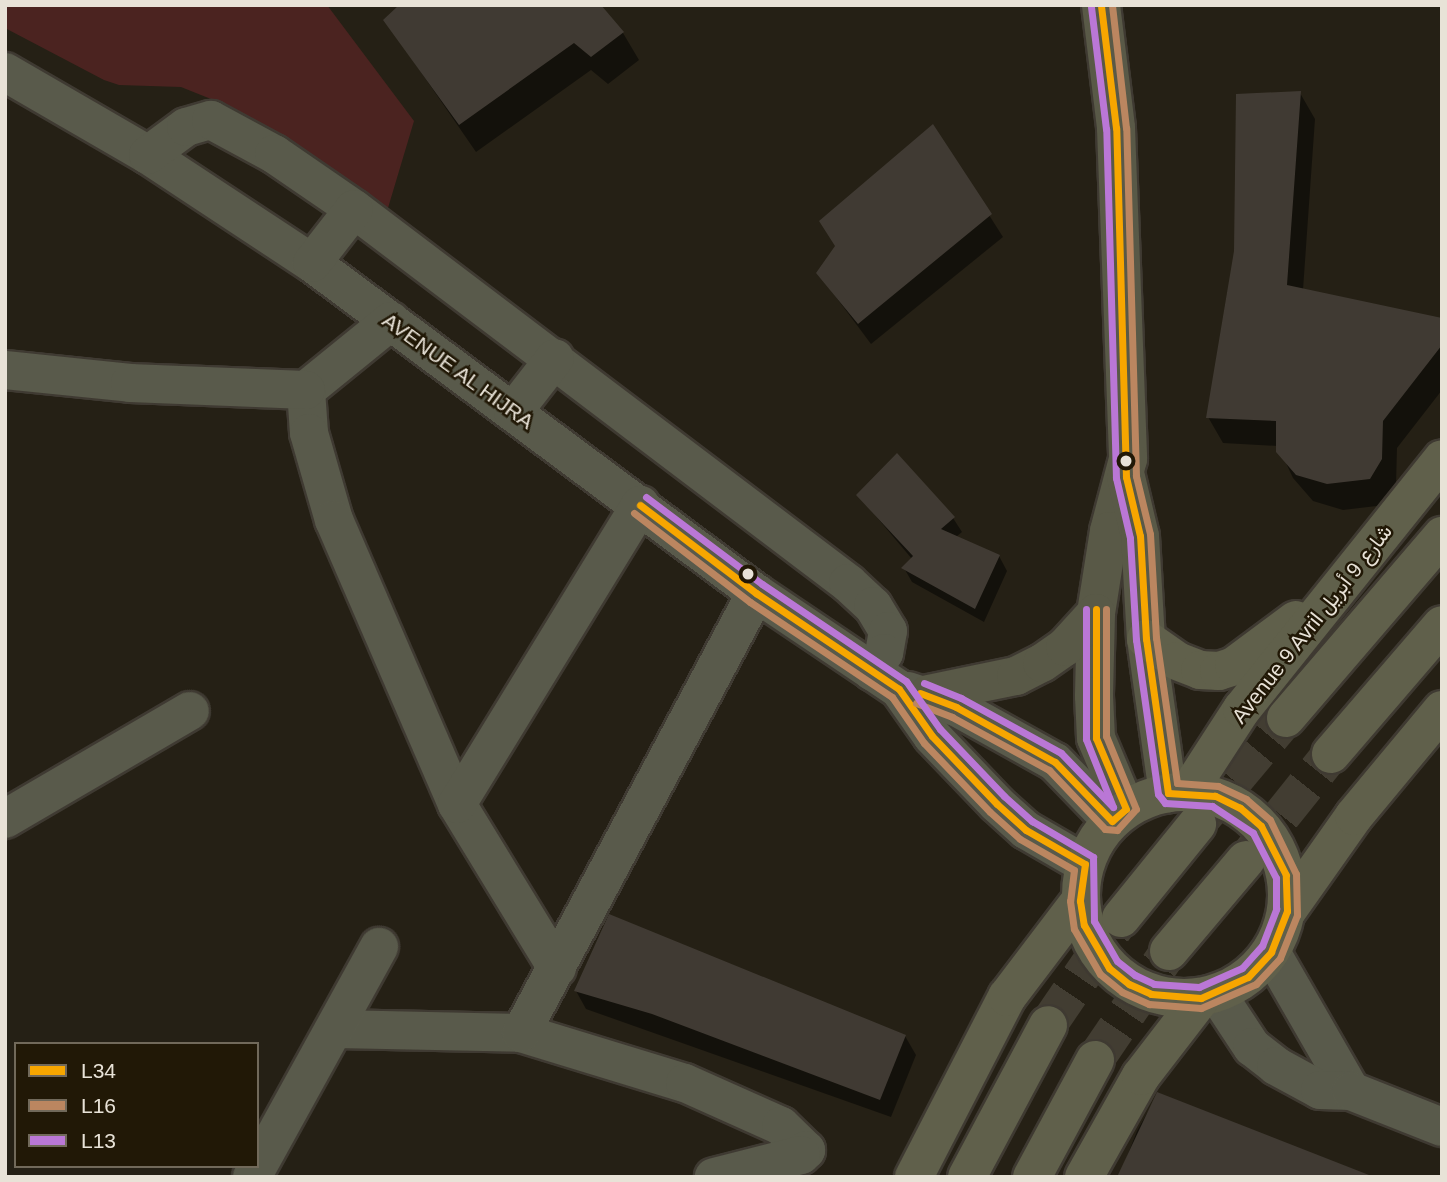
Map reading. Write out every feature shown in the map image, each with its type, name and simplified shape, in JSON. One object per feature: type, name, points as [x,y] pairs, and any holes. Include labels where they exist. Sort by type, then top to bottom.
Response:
[{"type":"highway","name":"Avenue 9 Avril شارع 9 أبريل","points":[[1121,918],[1185,803],[1242,709],[1442,459]]},
{"type":"highway","name":"Avenue 9 Avril شارع 9 أبريل","points":[[1286,719],[1442,536]]},
{"type":"highway","points":[[1146,639],[1177,661],[1200,670],[1219,671],[1257,650],[1346,579]]},
{"type":"highway","points":[[1331,754],[1442,625]]},
{"type":"highway","points":[[1084,1177],[1141,1076],[1209,996],[1248,977],[1271,952],[1287,911],[1354,816],[1442,710]]},
{"type":"highway","points":[[914,1177],[1007,997],[1082,882],[1119,815],[1215,796],[1261,826],[1286,875],[1287,911]]},
{"type":"highway","points":[[1168,951],[1246,860]]},
{"type":"highway","points":[[1082,882],[1094,948],[1109,968],[1152,994],[1209,996]]},
{"type":"highway","points":[[967,1177],[1048,1025]]},
{"type":"highway","points":[[1032,1177],[1095,1060]]},
{"type":"main road","points":[[1101,5],[1116,128],[1126,477],[1140,536],[1146,639],[1185,803]]},
{"type":"main road","points":[[1119,815],[1096,738],[1096,613],[1109,531],[1126,477]]},
{"type":"main road","points":[[900,685],[1016,676],[1065,647],[1096,613]]},
{"type":"street","name":"AVENUE AL HIJRA","points":[[5,72],[148,155],[312,263],[755,593],[900,685],[1055,762],[1119,815]]},
{"type":"street","points":[[148,155],[187,127],[211,120],[274,153],[354,209],[555,358],[873,606],[888,631],[884,653],[900,685]]},
{"type":"street","points":[[312,263],[354,209]]},
{"type":"street","points":[[5,370],[130,383],[306,390],[391,321]]},
{"type":"street","points":[[513,412],[555,358]]},
{"type":"street","points":[[306,390],[309,433],[334,520],[457,804],[557,968]]},
{"type":"street","points":[[457,804],[640,505]]},
{"type":"street","points":[[521,1033],[755,593]]},
{"type":"street","name":"AVENUE AL HIJRA","points":[[900,685],[932,736],[997,804],[1082,882]]},
{"type":"street","points":[[5,819],[190,711]]},
{"type":"street","points":[[259,1165],[379,947]]},
{"type":"street","points":[[1271,952],[1351,1091]]},
{"type":"street","points":[[1209,996],[1252,1047],[1276,1066],[1320,1090],[1351,1091],[1442,1127]]},
{"type":"street","points":[[335,1029],[521,1033],[685,1083],[781,1126],[806,1150],[801,1155],[714,1177]]},
{"type":"shaded area","points":[[5,5],[327,5],[414,121],[382,228],[216,101],[181,87],[119,85],[104,80],[5,28]]},
{"type":"building","points":[[399,5],[601,5],[624,32],[591,57],[574,43],[459,125],[383,20]]},
{"type":"building","points":[[1301,91],[1287,285],[1442,318],[1442,345],[1383,421],[1382,459],[1370,479],[1327,484],[1296,475],[1276,452],[1276,421],[1206,418],[1234,251],[1236,94]]},
{"type":"building","points":[[933,124],[992,214],[858,324],[816,273],[835,246],[819,221]]},
{"type":"building","points":[[897,453],[955,517],[941,529],[1000,555],[975,609],[901,568],[913,556],[856,495]]},
{"type":"building","points":[[609,914],[906,1035],[880,1100],[652,1014],[574,991]]},
{"type":"building","points":[[1157,1092],[1369,1175],[1369,1177],[1117,1177]]},
{"type":"tunnel","points":[[1197,824],[1286,718]]},
{"type":"tunnel","points":[[1246,860],[1331,754]]},
{"type":"tunnel","points":[[1048,1025],[1121,918]]},
{"type":"tunnel","points":[[1095,1060],[1169,951]]},
{"type":"transit line","name":"L34","points":[[640,505],[756,593],[899,689],[932,736],[997,804],[1026,830],[1085,864],[1080,901],[1084,925],[1109,968],[1129,984],[1151,994],[1201,998],[1248,977],[1271,952],[1287,911],[1286,875],[1261,826],[1240,808],[1215,796],[1168,793],[1146,639],[1140,536],[1126,477],[1116,128],[1101,5]]},
{"type":"transit line","name":"L16","points":[[634,513],[750,602],[892,697],[924,743],[990,812],[1020,839],[1074,870],[1070,901],[1074,929],[1100,974],[1122,992],[1149,1004],[1201,1008],[1256,984],[1280,958],[1297,915],[1296,874],[1270,820],[1246,799],[1218,786],[1177,783],[1156,638],[1150,534],[1136,476],[1126,128],[1112,5]]},
{"type":"transit line","name":"L13","points":[[646,497],[762,584],[906,681],[940,729],[1004,796],[1032,821],[1093,857],[1094,921],[1117,961],[1135,975],[1154,984],[1199,987],[1242,968],[1262,946],[1276,909],[1276,878],[1253,833],[1212,806],[1165,803],[1158,794],[1136,640],[1130,538],[1116,478],[1106,129],[1091,6]]},
{"type":"transit line","name":"L13","points":[[924,683],[961,698],[1061,753],[1113,807],[1086,739],[1086,609]]},
{"type":"transit line","name":"L34","points":[[920,693],[956,707],[1055,762],[1112,821],[1126,809],[1096,738],[1096,609]]},
{"type":"transit line","name":"L16","points":[[916,703],[952,717],[1049,770],[1105,829],[1117,830],[1136,809],[1106,736],[1106,609]]}]
